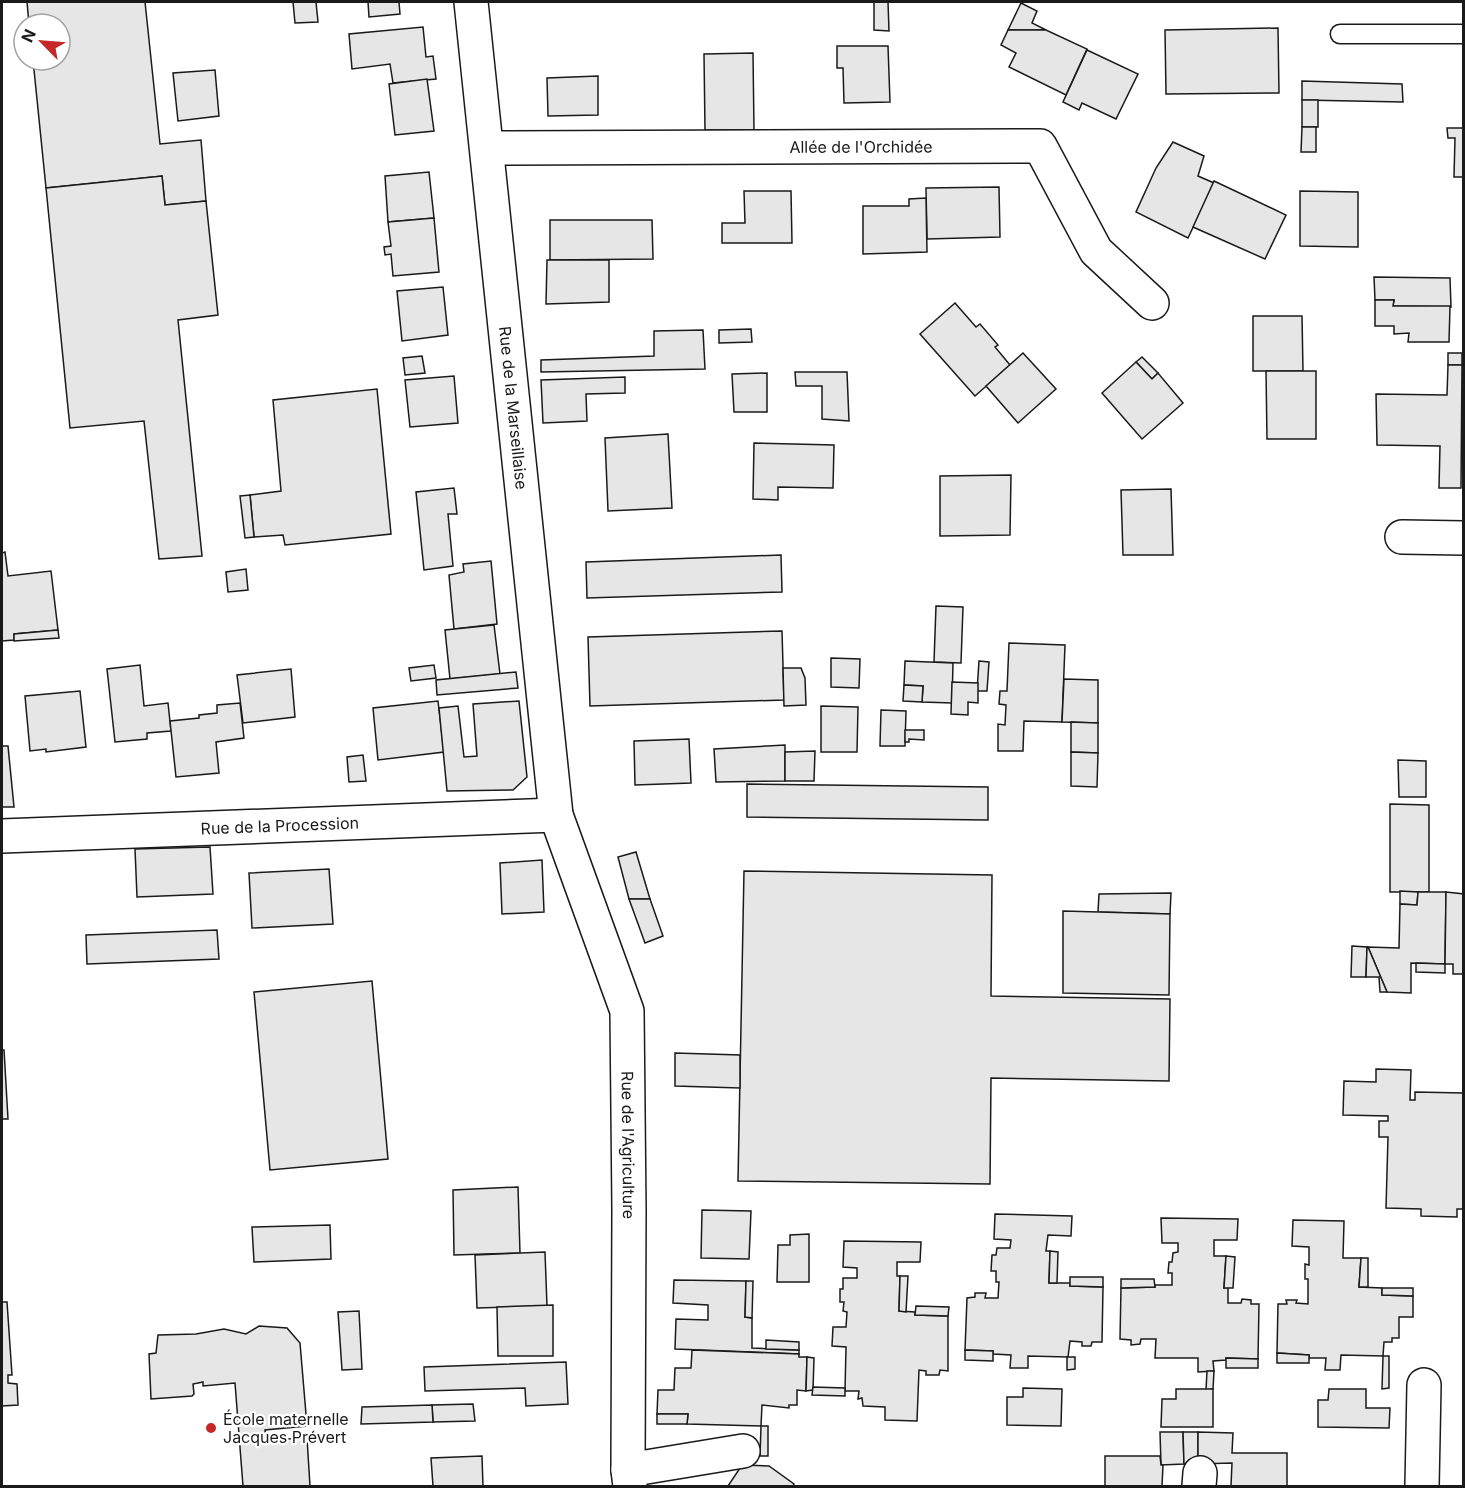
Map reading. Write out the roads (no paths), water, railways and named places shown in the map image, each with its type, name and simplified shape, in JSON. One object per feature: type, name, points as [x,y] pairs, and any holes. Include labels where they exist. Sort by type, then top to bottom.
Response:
[{"type":"street","name":"Rue de la Marseillaise","points":[[471,2],[556,815]]},
{"type":"street","name":"Allée de l'Orchidée","points":[[487,148],[1040,146],[1096,251],[1152,303]]},
{"type":"street","points":[[1402,537],[1464,538]]},
{"type":"street","name":"Rue de la Procession","points":[[2,836],[556,815]]},
{"type":"street","name":"Rue de l'Agriculture","points":[[556,815],[627,1011],[629,1478]]},
{"type":"street","points":[[1422,1486],[1424,1385]]},
{"type":"street","points":[[629,1478],[743,1451]]},
{"type":"lane","points":[[1340,34],[1464,34]]},
{"type":"place","name":"École maternelle Jacques Prévert","points":[[211,1428]]}]
